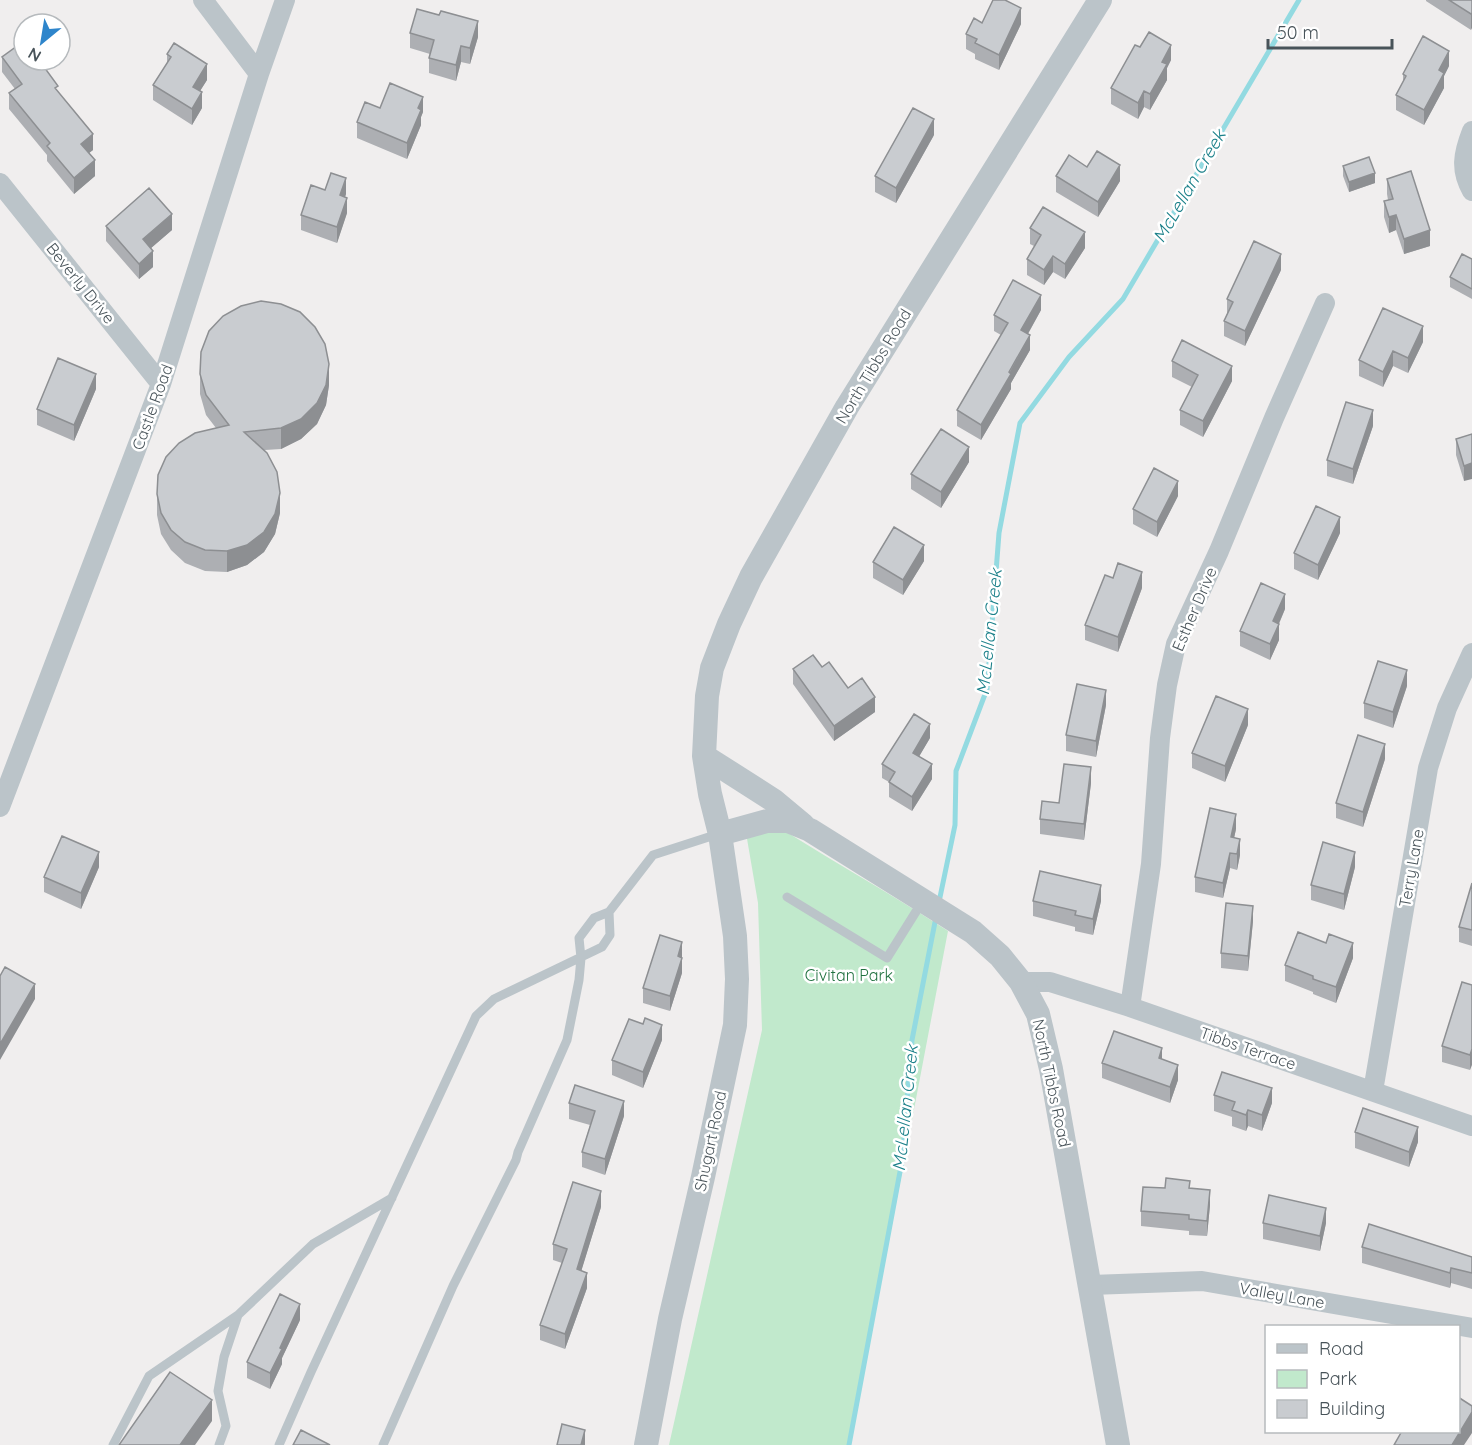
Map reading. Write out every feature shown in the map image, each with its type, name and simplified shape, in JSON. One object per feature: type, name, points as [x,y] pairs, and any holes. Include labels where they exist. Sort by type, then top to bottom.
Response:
[{"type":"street","points":[[203,0],[259,74]]},
{"type":"street","name":"Castle Road","points":[[0,807],[161,384],[259,74],[285,0]]},
{"type":"street","name":"North Tibbs Road","points":[[810,830],[788,821],[766,821],[720,834],[704,756],[707,696],[712,668],[751,577],[847,407],[1100,0]]},
{"type":"street","points":[[1472,131],[1464,159],[1464,177],[1472,191]]},
{"type":"street","name":"Beverly Drive","points":[[0,183],[161,384]]},
{"type":"street","name":"Esther Drive","points":[[1130,1007],[1151,864],[1160,738],[1167,685],[1176,644],[1220,551],[1274,418],[1325,303]]},
{"type":"street","name":"Terry Lane","points":[[1373,1090],[1428,768],[1447,708],[1472,653]]},
{"type":"street","name":"North Tibbs Road","points":[[704,756],[773,800],[810,830],[973,932],[1000,956],[1021,982],[1038,1014],[1051,1069],[1118,1445]]},
{"type":"street","name":"Shugart Road","points":[[646,1445],[670,1319],[735,1025],[737,979],[735,936],[720,834]]},
{"type":"street","name":"Tibbs Terrace","points":[[1021,982],[1050,982],[1130,1007],[1472,1126]]},
{"type":"street","name":"Valley Lane","points":[[1091,1286],[1202,1281],[1455,1325]]},
{"type":"lane","points":[[383,1445],[453,1286],[516,1160],[567,1040],[579,980],[581,958],[579,938],[594,918],[609,912],[653,855],[720,834]]},
{"type":"lane","points":[[788,897],[887,958],[926,902]]},
{"type":"lane","points":[[279,1445],[476,1016],[494,999],[602,947],[610,935],[609,912]]},
{"type":"lane","points":[[113,1445],[149,1376],[238,1315],[313,1244],[392,1198]]},
{"type":"lane","points":[[219,1445],[226,1426],[218,1391],[224,1357],[238,1315]]},
{"type":"green space","name":"Civitan Park","points":[[757,813],[948,931],[850,1445],[669,1445],[762,1030],[758,903],[745,827]]},
{"type":"building","points":[[993,0],[1005,0],[1021,8],[999,55],[975,43],[977,39],[966,34],[974,18],[982,23]]},
{"type":"building","points":[[1449,0],[1472,0],[1472,13],[1471,14]]},
{"type":"building","points":[[417,9],[439,15],[441,11],[478,21],[470,48],[461,46],[456,65],[429,58],[434,40],[410,33]]},
{"type":"building","points":[[1149,32],[1171,45],[1162,62],[1167,64],[1150,94],[1144,91],[1138,103],[1111,88],[1135,45],[1140,47]]},
{"type":"building","points":[[1423,36],[1449,51],[1439,70],[1444,73],[1424,110],[1396,95],[1406,76],[1403,74]]},
{"type":"building","points":[[174,43],[207,64],[193,87],[202,92],[192,109],[153,85],[171,57],[167,54]]},
{"type":"building","points":[[12,50],[12,70],[2,57]]},
{"type":"building","points":[[13,72],[48,72],[58,86],[55,88],[93,134],[81,144],[95,160],[74,178],[47,146],[50,143],[9,93],[22,84]]},
{"type":"building","points":[[390,83],[423,97],[418,108],[421,110],[407,143],[357,122],[365,102],[380,108]]},
{"type":"building","points":[[913,108],[934,119],[896,188],[875,176]]},
{"type":"building","points":[[1097,151],[1120,165],[1098,202],[1056,176],[1069,155],[1087,167]]},
{"type":"building","points":[[1369,157],[1375,173],[1349,182],[1343,166]]},
{"type":"building","points":[[1411,171],[1430,230],[1404,239],[1396,215],[1389,217],[1384,201],[1393,199],[1387,179]]},
{"type":"building","points":[[331,173],[346,178],[340,195],[347,198],[337,227],[301,215],[311,185],[325,190]]},
{"type":"building","points":[[149,188],[172,214],[143,239],[153,251],[139,264],[106,226]]},
{"type":"building","points":[[1043,207],[1085,232],[1065,264],[1053,256],[1044,270],[1027,259],[1041,235],[1030,228]]},
{"type":"building","points":[[1254,241],[1281,254],[1245,331],[1224,321],[1233,302],[1227,299]]},
{"type":"building","points":[[1462,254],[1472,259],[1472,289],[1450,277]]},
{"type":"building","points":[[1013,280],[1041,295],[1021,330],[1030,335],[1009,372],[1011,374],[981,425],[957,410],[1008,323],[994,315]]},
{"type":"building","points":[[261,301],[281,304],[300,312],[315,327],[325,344],[329,364],[326,385],[317,403],[301,419],[281,428],[244,432],[267,453],[277,472],[280,493],[275,514],[264,532],[247,545],[227,551],[205,550],[185,542],[171,530],[161,513],[157,494],[158,475],[166,457],[179,443],[195,433],[229,425],[206,395],[200,374],[201,352],[209,331],[223,316],[241,306]]},
{"type":"building","points":[[1383,308],[1423,326],[1408,358],[1393,351],[1383,372],[1359,360]]},
{"type":"building","points":[[1182,340],[1232,366],[1203,421],[1180,410],[1198,375],[1172,361]]},
{"type":"building","points":[[58,358],[96,374],[74,425],[37,409]]},
{"type":"building","points":[[1346,402],[1373,410],[1353,469],[1327,460]]},
{"type":"building","points":[[941,429],[969,447],[941,492],[911,474]]},
{"type":"building","points":[[1472,434],[1472,463],[1464,466],[1456,439]]},
{"type":"building","points":[[1154,468],[1178,481],[1157,522],[1133,509]]},
{"type":"building","points":[[1316,506],[1340,517],[1318,565],[1294,553]]},
{"type":"building","points":[[894,527],[924,545],[903,580],[873,562]]},
{"type":"building","points":[[1118,563],[1142,572],[1118,637],[1085,625],[1105,575],[1113,578]]},
{"type":"building","points":[[1261,583],[1285,594],[1273,621],[1279,624],[1270,644],[1240,631]]},
{"type":"building","points":[[813,655],[822,667],[829,662],[848,688],[862,678],[875,697],[834,726],[793,669]]},
{"type":"building","points":[[1378,661],[1407,670],[1393,712],[1364,703]]},
{"type":"building","points":[[1077,684],[1106,690],[1096,741],[1066,735]]},
{"type":"building","points":[[1216,696],[1248,709],[1225,766],[1192,753]]},
{"type":"building","points":[[914,714],[930,724],[913,753],[932,764],[912,797],[889,782],[895,772],[882,764]]},
{"type":"building","points":[[1358,735],[1385,744],[1363,812],[1336,803]]},
{"type":"building","points":[[1064,764],[1091,767],[1084,824],[1040,819],[1042,801],[1059,803]]},
{"type":"building","points":[[1210,808],[1236,814],[1231,837],[1240,839],[1237,854],[1230,853],[1223,883],[1195,877]]},
{"type":"building","points":[[62,836],[99,852],[81,893],[44,877]]},
{"type":"building","points":[[1323,842],[1355,852],[1344,894],[1311,885]]},
{"type":"building","points":[[1040,871],[1101,885],[1093,919],[1075,915],[1076,911],[1033,901]]},
{"type":"building","points":[[1472,883],[1472,930],[1459,927]]},
{"type":"building","points":[[1226,903],[1253,906],[1248,956],[1221,953]]},
{"type":"building","points":[[1298,932],[1326,943],[1329,934],[1353,943],[1336,987],[1285,965]]},
{"type":"building","points":[[660,935],[682,942],[678,956],[682,958],[670,996],[643,988]]},
{"type":"building","points":[[5,967],[35,984],[0,1044],[0,976]]},
{"type":"building","points":[[1462,982],[1472,985],[1472,1049],[1470,1055],[1442,1046]]},
{"type":"building","points":[[645,1018],[662,1025],[643,1072],[612,1060],[629,1019],[643,1024]]},
{"type":"building","points":[[1114,1031],[1162,1048],[1159,1058],[1178,1065],[1170,1087],[1102,1063]]},
{"type":"building","points":[[1222,1072],[1272,1088],[1262,1115],[1248,1110],[1246,1115],[1232,1110],[1235,1102],[1214,1095]]},
{"type":"building","points":[[575,1085],[624,1101],[605,1159],[582,1152],[595,1111],[569,1103]]},
{"type":"building","points":[[1363,1108],[1418,1127],[1409,1152],[1355,1132]]},
{"type":"building","points":[[1166,1178],[1190,1181],[1189,1188],[1210,1190],[1207,1221],[1189,1219],[1189,1215],[1141,1211],[1143,1187],[1165,1188]]},
{"type":"building","points":[[573,1182],[601,1191],[577,1269],[587,1273],[565,1334],[540,1325],[567,1249],[553,1244]]},
{"type":"building","points":[[1269,1195],[1326,1208],[1320,1236],[1263,1223]]},
{"type":"building","points":[[1369,1224],[1472,1257],[1472,1273],[1451,1268],[1450,1273],[1362,1247]]},
{"type":"building","points":[[280,1294],[300,1304],[270,1373],[247,1362]]},
{"type":"building","points":[[170,1372],[212,1400],[180,1445],[119,1445]]},
{"type":"building","points":[[1460,1398],[1472,1406],[1472,1412],[1460,1432]]},
{"type":"building","points":[[562,1424],[585,1430],[581,1445],[557,1445]]},
{"type":"building","points":[[301,1430],[330,1445],[293,1445]]},
{"type":"building","points":[[1401,1433],[1459,1433],[1452,1445],[1394,1445]]},
{"type":"waterway","name":"McLellan Creek","points":[[939,902],[955,825],[956,771],[987,689],[999,533],[1020,423],[1069,357],[1123,299],[1299,0]]},
{"type":"waterway","name":"McLellan Creek","points":[[849,1445],[902,1161],[912,1040],[936,917]]}]
